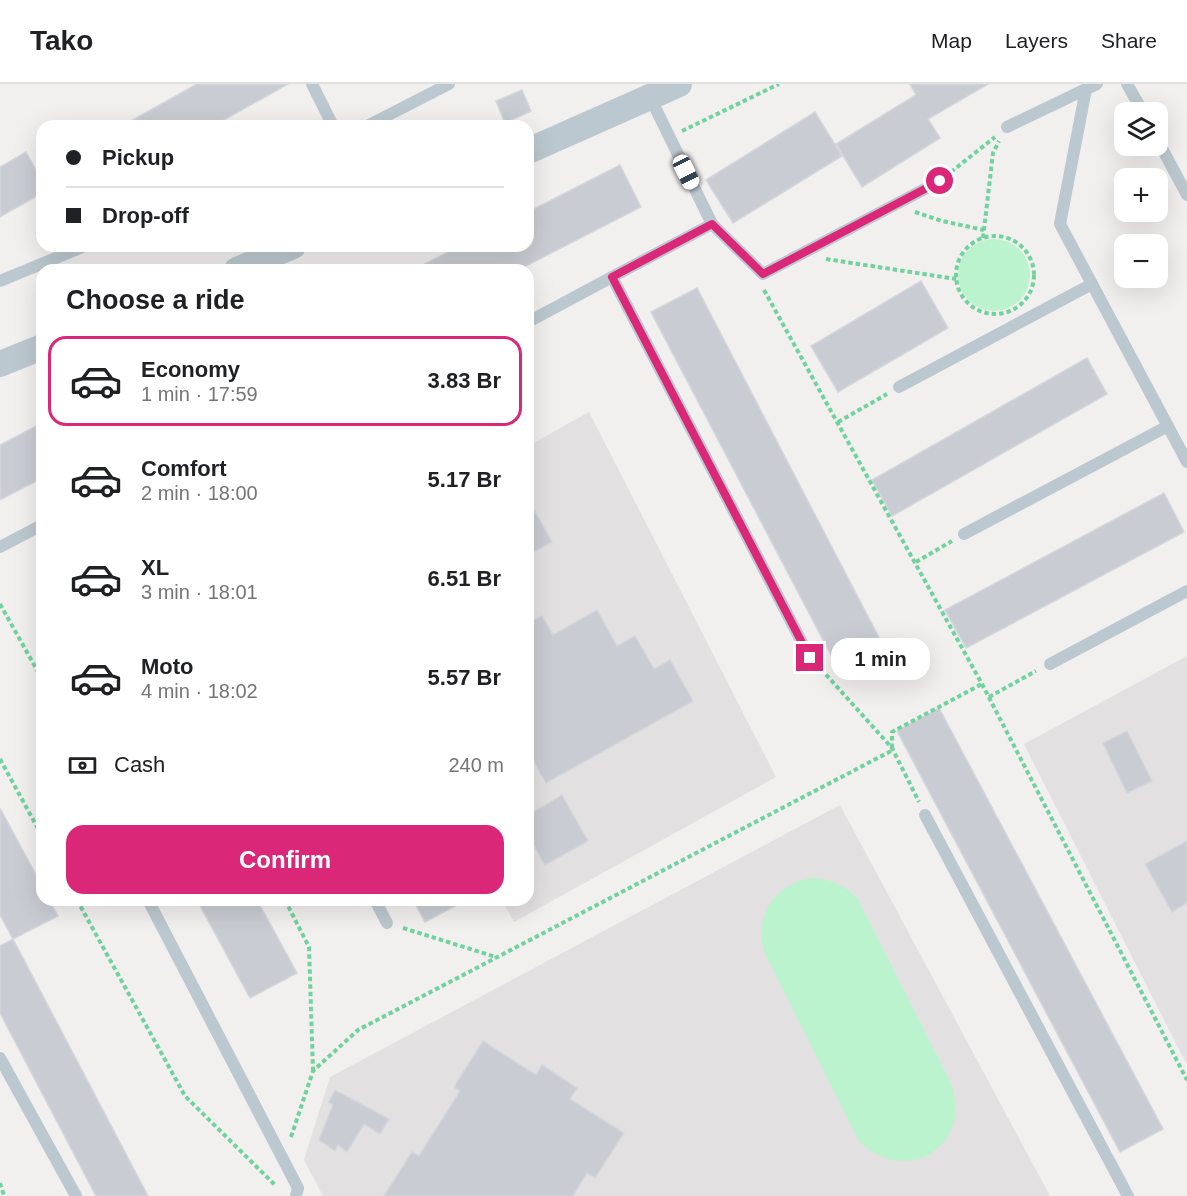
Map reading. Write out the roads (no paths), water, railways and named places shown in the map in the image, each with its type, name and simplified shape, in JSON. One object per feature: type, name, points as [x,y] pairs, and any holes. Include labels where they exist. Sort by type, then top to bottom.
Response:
[{"type":"street","points":[[534,148],[679,84]]},
{"type":"street","points":[[251,264],[279,252]]},
{"type":"street","points":[[0,364],[36,349]]},
{"type":"lane","points":[[312,84],[330,120]]},
{"type":"lane","points":[[379,120],[449,84]]},
{"type":"lane","points":[[1127,84],[1137,102]]},
{"type":"lane","points":[[1007,128],[1092,87]]},
{"type":"lane","points":[[1092,87],[1060,224],[1187,462]]},
{"type":"lane","points":[[650,97],[712,224],[763,274],[940,181]]},
{"type":"lane","points":[[1166,156],[1187,195]]},
{"type":"lane","points":[[534,319],[712,224]]},
{"type":"lane","points":[[41,264],[70,252]]},
{"type":"lane","points":[[0,281],[36,266]]},
{"type":"lane","points":[[612,277],[810,658]]},
{"type":"lane","points":[[899,387],[1092,284]]},
{"type":"lane","points":[[964,534],[1168,426]]},
{"type":"lane","points":[[0,547],[36,528]]},
{"type":"lane","points":[[1050,664],[1187,591]]},
{"type":"lane","points":[[925,815],[1128,1196]]},
{"type":"lane","points":[[151,906],[298,1188],[296,1196]]},
{"type":"lane","points":[[378,906],[387,923]]},
{"type":"lane","points":[[0,1058],[76,1196]]}]
